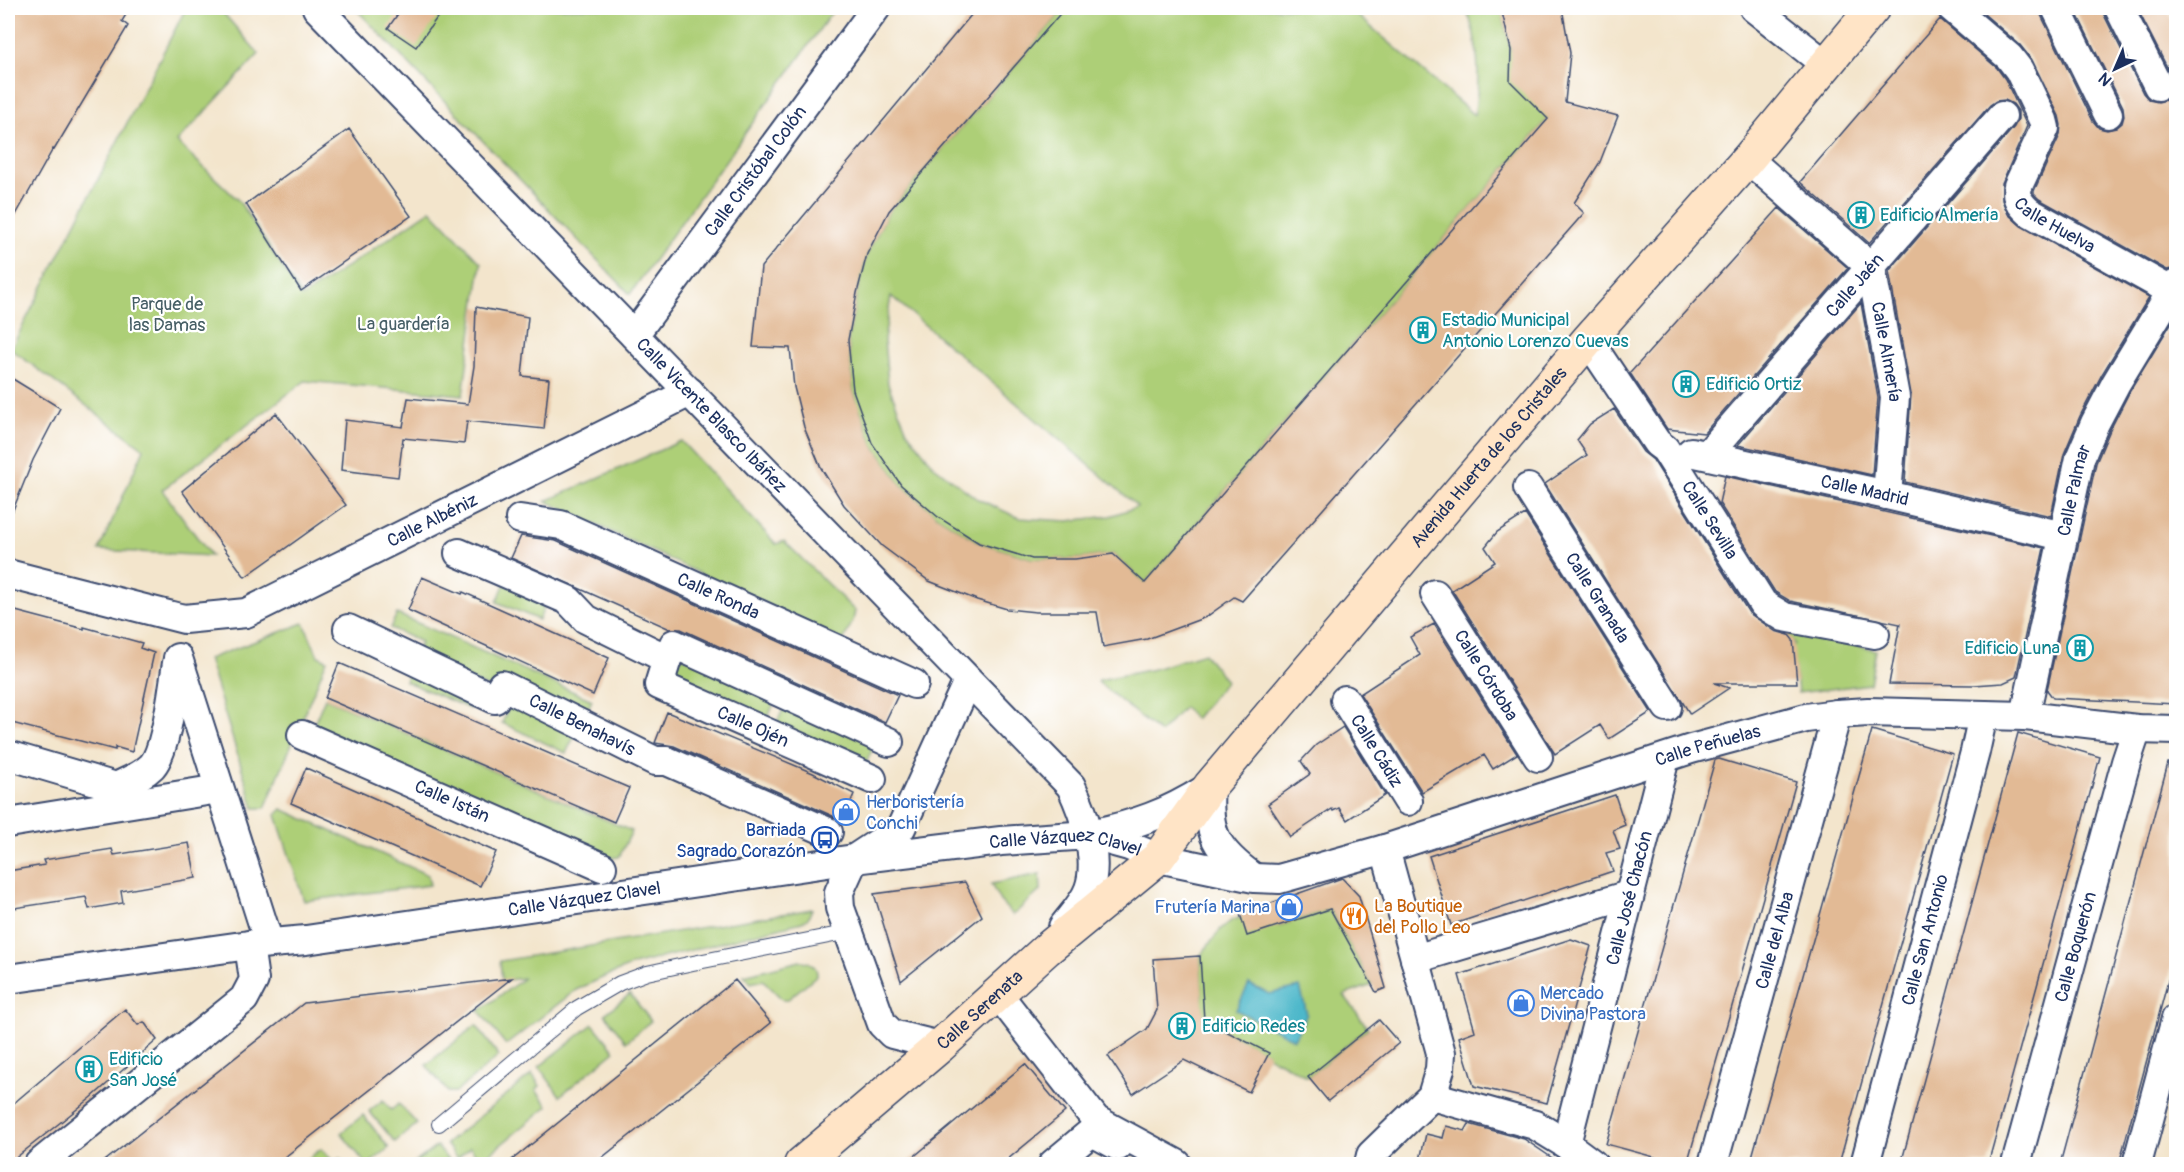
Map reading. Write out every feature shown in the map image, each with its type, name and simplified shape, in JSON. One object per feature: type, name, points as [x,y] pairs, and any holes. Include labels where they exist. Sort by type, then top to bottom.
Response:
[{"type":"main road","name":"Avenida Huerta de los Cristales","points":[[1158,858],[1210,786],[1588,340],[1748,159],[1873,8]]},
{"type":"main road","name":"Calle Serenata","points":[[801,1164],[940,1046],[1047,949],[1158,858]]},
{"type":"street","name":"Calle Vicente Blasco Ibáñez","points":[[317,8],[1071,786],[1081,807],[1089,835],[1092,871],[1089,888],[1082,903],[1047,949]]},
{"type":"street","name":"Calle Cristóbal Colón","points":[[634,335],[876,8]]},
{"type":"street","points":[[1754,8],[1825,64]]},
{"type":"street","name":"Calle Huelva","points":[[1952,8],[2009,57],[2019,70],[2043,120],[2045,128],[2018,186],[2016,194],[2020,203],[2028,212],[2174,287]]},
{"type":"street","points":[[2056,8],[2108,114]]},
{"type":"street","points":[[2119,8],[2158,86]]},
{"type":"street","name":"Calle Jaén","points":[[1707,455],[2002,116]]},
{"type":"street","points":[[1748,159],[1871,267]]},
{"type":"street","name":"Calle Almería","points":[[1871,267],[1895,397],[1887,495]]},
{"type":"street","name":"Calle Palmar","points":[[2025,716],[2080,458],[2116,383],[2174,287]]},
{"type":"street","name":"Calle Sevilla","points":[[1588,340],[1657,443],[1665,448],[1763,604],[1784,617],[1875,634]]},
{"type":"street","name":"Calle Albéniz","points":[[175,617],[246,613],[690,392]]},
{"type":"street","name":"Calle Madrid","points":[[1665,448],[1707,455],[2063,536]]},
{"type":"street","name":"Calle Granada","points":[[1528,488],[1667,707]]},
{"type":"street","name":"Calle Ronda","points":[[520,519],[561,525],[914,684]]},
{"type":"street","points":[[459,553],[568,600],[586,620],[667,659],[674,644],[889,742]]},
{"type":"street","points":[[8,574],[175,617],[178,658],[219,789],[259,944],[254,980],[244,999],[39,1164]]},
{"type":"street","name":"Calle Córdoba","points":[[1435,594],[1539,757]]},
{"type":"street","name":"Calle Benahavís","points":[[348,629],[495,699],[501,685],[655,760],[666,761],[828,832]]},
{"type":"street","points":[[116,787],[134,779],[153,765],[163,742],[178,658]]},
{"type":"street","name":"Calle Ojén","points":[[667,659],[659,685],[872,779]]},
{"type":"street","points":[[940,1046],[892,1034],[882,1024],[840,908],[839,892],[854,859],[901,828],[968,681]]},
{"type":"street","name":"Calle Cádiz","points":[[1345,699],[1408,801]]},
{"type":"street","name":"Calle Peñuelas","points":[[1158,858],[1254,878],[1279,879],[1385,849],[1691,749],[1806,718],[1837,714],[1868,712],[2025,716],[2137,729],[2176,730]]},
{"type":"street","name":"Calle del Alba","points":[[1713,1164],[1837,714]]},
{"type":"street","name":"Calle San Antonio","points":[[1865,1164],[1983,715]]},
{"type":"street","name":"Calle Boquerón","points":[[2016,1164],[2137,729]]},
{"type":"street","name":"Calle Istán","points":[[302,735],[602,867]]},
{"type":"street","points":[[8,755],[158,799]]},
{"type":"street","name":"Calle José Chacón","points":[[1566,1144],[1665,758]]},
{"type":"street","points":[[1089,835],[1158,816],[1210,786]]},
{"type":"street","points":[[1210,786],[1210,822],[1217,842],[1231,861],[1254,878]]},
{"type":"street","points":[[8,823],[219,789]]},
{"type":"street","name":"Calle Vázquez Clavel","points":[[8,980],[259,944],[318,938],[854,859],[1001,841],[1089,835],[1129,846],[1158,858]]},
{"type":"street","points":[[1369,1164],[1371,1155],[1432,1096],[1440,1070],[1441,1053],[1385,849]]},
{"type":"street","points":[[1415,959],[1629,895]]},
{"type":"street","points":[[998,994],[1096,1120],[1177,1164]]},
{"type":"street","points":[[2137,1164],[2176,1019]]},
{"type":"street","points":[[1432,1096],[1535,1125],[1593,1164]]},
{"type":"street","points":[[1041,1164],[1096,1120]]},
{"type":"street","points":[[1053,1164],[1089,1134],[1096,1134],[1152,1164]]},
{"type":"lane","points":[[439,1125],[577,1008],[620,983],[647,973],[849,932]]},
{"type":"green space","name":"Parque de las Damas","points":[[186,8],[219,8],[259,54],[177,142],[239,201],[302,297],[431,210],[481,263],[463,395],[305,381],[162,490],[211,556],[99,550],[144,449],[11,349]]},
{"type":"green space","points":[[355,8],[835,8],[630,294]]},
{"type":"green space","points":[[1065,8],[1349,8],[1474,115],[1478,88],[1476,47],[1466,8],[1501,8],[1511,50],[1548,119],[1145,583],[1113,554],[1075,559],[1032,559],[979,543],[938,517],[901,485],[872,443],[853,390],[848,340],[867,254],[889,211]],"holes":[[[891,296],[1137,506],[1110,516],[1068,521],[1019,518],[976,498],[934,466],[907,431],[888,384],[884,340]]]},
{"type":"green space","points":[[681,441],[776,544],[784,541],[855,611],[853,621],[843,641],[546,501]]},
{"type":"green space","points":[[506,580],[548,598],[539,620],[497,602]]},
{"type":"green space","points":[[397,614],[592,700],[586,714],[493,690],[415,656],[421,642],[390,628]]},
{"type":"green space","points":[[304,623],[318,656],[327,660],[265,808],[254,808],[208,659]]},
{"type":"green space","points":[[1784,627],[1876,650],[1870,684],[1798,693],[1792,646],[1795,644]]},
{"type":"green space","points":[[1204,653],[1226,681],[1195,719],[1184,707],[1160,733],[1098,682],[1154,669]]},
{"type":"green space","points":[[681,656],[776,698],[765,725],[669,684]]},
{"type":"green space","points":[[411,667],[476,694],[470,709],[405,681]]},
{"type":"green space","points":[[325,698],[632,831],[619,857],[596,860],[311,731]]},
{"type":"green space","points":[[513,699],[578,729],[566,753],[502,723]]},
{"type":"green space","points":[[786,703],[875,743],[864,768],[774,729]]},
{"type":"green space","points":[[282,809],[428,875],[430,885],[304,901],[276,815]]},
{"type":"green space","points":[[1040,874],[1041,890],[1013,915],[1000,901],[991,884]]},
{"type":"green space","points":[[1270,906],[1278,926],[1330,909],[1372,985],[1344,995],[1368,1028],[1308,1077],[1267,1055],[1268,1053],[1207,1022],[1203,1017],[1200,956],[1221,929],[1231,921]]},
{"type":"green space","points":[[812,909],[808,918],[802,922],[633,965],[602,978],[576,990],[506,1045],[479,1011],[524,978],[502,981],[500,961]]},
{"type":"green space","points":[[800,961],[812,964],[817,975],[787,1000],[783,1000],[763,980],[751,983],[744,975]]},
{"type":"green space","points":[[630,994],[651,1021],[626,1042],[605,1014]]},
{"type":"green space","points":[[593,1024],[615,1051],[560,1096],[539,1067]]},
{"type":"green space","points":[[476,1025],[499,1056],[456,1092],[448,1092],[426,1065]]},
{"type":"green space","points":[[532,1074],[540,1086],[536,1090],[548,1106],[481,1161],[470,1147],[457,1159],[446,1144]]},
{"type":"green space","points":[[383,1100],[391,1110],[399,1104],[417,1124],[395,1142],[369,1111]]},
{"type":"green space","points":[[363,1115],[389,1148],[369,1164],[366,1164],[341,1133]]},
{"type":"green space","points":[[437,1146],[451,1164],[413,1164]]},
{"type":"green space","points":[[321,1149],[334,1162],[340,1158],[346,1164],[301,1164]]},
{"type":"water","points":[[1249,984],[1269,994],[1300,987],[1307,1014],[1294,1039],[1236,1010]]},
{"type":"building","points":[[8,8],[130,8],[122,21],[128,26],[53,149],[8,229],[8,142],[16,126],[8,121]]},
{"type":"building","points":[[402,8],[444,8],[416,47],[388,28]]},
{"type":"building","name":"Estadio Municipal Antonio Lorenzo Cuevas","points":[[977,8],[1065,8],[889,211],[867,254],[857,293],[848,340],[853,390],[872,443],[901,485],[938,517],[979,543],[1032,559],[1075,559],[1113,554],[1145,583],[1548,119],[1510,81],[1511,50],[1501,8],[1562,8],[1570,53],[1565,102],[1618,116],[1600,162],[1574,203],[1584,213],[1242,601],[1234,597],[1206,617],[1147,639],[1103,647],[1097,612],[1036,612],[1007,609],[929,581],[882,546],[844,505],[821,468],[804,427],[794,387],[790,348],[753,347],[761,267]]},
{"type":"building","points":[[1977,8],[2040,8],[2041,15],[2093,121],[2099,128],[2107,130],[2116,128],[2122,123],[2123,107],[2074,8],[2103,8],[2104,15],[2143,93],[2149,100],[2158,102],[2172,95],[2173,79],[2137,8],[2166,8],[2176,29],[2176,268],[2167,270],[2039,199],[2034,194],[2060,135],[2059,116],[2032,60],[2020,45]]},
{"type":"building","points":[[1940,19],[1997,68],[2005,79],[2027,126],[2002,183],[2002,200],[2008,214],[2021,226],[2149,297],[2102,374],[2080,416],[2064,454],[2051,516],[1905,482],[1911,394],[1889,271],[2014,127],[2018,119],[2018,111],[2013,104],[2005,100],[1996,101],[1990,105],[1869,243],[1800,182]]},
{"type":"building","points":[[349,129],[411,216],[301,291],[246,204]]},
{"type":"building","points":[[1779,208],[1848,268],[1704,433],[1667,429],[1630,373]]},
{"type":"building","points":[[1861,303],[1878,398],[1872,475],[1738,445]]},
{"type":"building","points":[[476,307],[528,317],[522,376],[549,379],[544,429],[467,421],[464,444],[403,438],[398,477],[341,470],[345,420],[403,427],[408,398],[468,404],[474,366]]},
{"type":"building","points":[[2176,315],[2176,704],[2053,698],[2047,690],[2096,463],[2130,391]]},
{"type":"building","points":[[8,376],[60,408],[33,460],[9,520],[8,520]]},
{"type":"building","points":[[1614,409],[1643,452],[1653,460],[1749,613],[1775,631],[1789,635],[1793,640],[1797,683],[1714,683],[1729,688],[1690,714],[1545,484],[1587,455],[1577,440],[1590,424]]},
{"type":"building","points":[[276,413],[346,505],[245,577],[182,491]]},
{"type":"building","points":[[1725,476],[2044,548],[2016,677],[2003,683],[1974,685],[1889,684],[1900,624],[1790,601],[1775,592],[1719,503]]},
{"type":"building","points":[[1525,514],[1651,712],[1609,739],[1600,725],[1555,754],[1452,590],[1495,562],[1485,547],[1497,532]]},
{"type":"building","points":[[521,536],[556,541],[898,695],[885,722],[681,629],[670,629],[511,558]]},
{"type":"building","points":[[422,577],[462,594],[463,592],[609,658],[593,695],[408,610]]},
{"type":"building","points":[[8,609],[142,643],[140,648],[154,653],[132,752],[115,747],[115,750],[8,722]]},
{"type":"building","points":[[1434,624],[1517,754],[1493,769],[1484,755],[1422,792],[1360,694],[1420,655],[1410,637]]},
{"type":"building","points":[[339,663],[629,788],[614,822],[325,698]]},
{"type":"building","points":[[667,712],[813,773],[854,794],[842,823],[835,817],[674,746],[655,743]]},
{"type":"building","points":[[1343,727],[1385,795],[1347,820],[1339,808],[1333,811],[1332,809],[1290,837],[1268,804],[1310,774],[1301,761],[1316,745]]},
{"type":"building","points":[[1872,730],[1953,754],[1839,1164],[1750,1164]]},
{"type":"building","points":[[2018,733],[2100,757],[1988,1164],[1901,1164]]},
{"type":"building","points":[[1719,759],[1796,782],[1687,1164],[1680,1164],[1606,1144],[1715,760]]},
{"type":"building","points":[[2168,763],[2176,764],[2176,951],[2119,1164],[2060,1164]]},
{"type":"building","points":[[306,768],[496,852],[480,886],[291,803]]},
{"type":"building","points":[[1615,795],[1625,825],[1613,830],[1620,849],[1606,853],[1613,871],[1451,925],[1429,856]]},
{"type":"building","points":[[189,843],[196,878],[121,891],[123,903],[89,909],[86,897],[8,909],[8,871],[45,865],[43,860],[112,849],[114,855]]},
{"type":"building","points":[[1342,878],[1359,896],[1386,988],[1376,992],[1330,909],[1247,936],[1240,914]]},
{"type":"building","points":[[965,882],[982,916],[901,981],[874,894]]},
{"type":"building","name":"Mercado Divina Pastora","points":[[1571,939],[1591,946],[1547,1103],[1474,1086],[1459,1037],[1475,1031],[1459,975]]},
{"type":"building","name":"Edificio Redes","points":[[1200,956],[1204,1020],[1269,1053],[1249,1092],[1184,1060],[1133,1094],[1108,1056],[1147,1029],[1157,1010],[1153,959]]},
{"type":"building","points":[[512,978],[276,1164],[101,1164],[304,1003]]},
{"type":"building","points":[[735,980],[771,1023],[594,1164],[507,1164]]},
{"type":"building","name":"Edificio San José","points":[[125,1009],[138,1025],[144,1022],[157,1040],[91,1098],[8,1164],[8,1108]]},
{"type":"building","points":[[1379,1020],[1399,1043],[1328,1101],[1308,1077]]},
{"type":"building","points":[[1025,1064],[1065,1112],[1002,1164],[905,1164]]},
{"type":"building","points":[[1469,1124],[1524,1139],[1561,1164],[1419,1164],[1426,1134],[1443,1138],[1446,1126],[1465,1131]]},
{"type":"place","name":"Edificio Almería","points":[[1861,215]]},
{"type":"place","name":"Estadio Municipal Antonio Lorenzo Cuevas","points":[[1423,330]]},
{"type":"place","name":"Edificio Ortiz","points":[[1686,384]]},
{"type":"place","name":"Edificio Luna","points":[[2080,648]]},
{"type":"place","name":"Herboristería Conchi","points":[[846,812]]},
{"type":"place","name":"Barriada Sagrado Corazón","points":[[825,840]]},
{"type":"place","name":"Frutería Marina","points":[[1289,907]]},
{"type":"place","name":"La Boutique del Pollo Leo","points":[[1354,916]]},
{"type":"place","name":"Mercado Divina Pastora","points":[[1521,1003]]},
{"type":"place","name":"Edificio Redes","points":[[1182,1026]]},
{"type":"place","name":"Edificio San José","points":[[89,1069]]},
{"type":"park label","name":"La guardería","points":[[403,324]]}]
